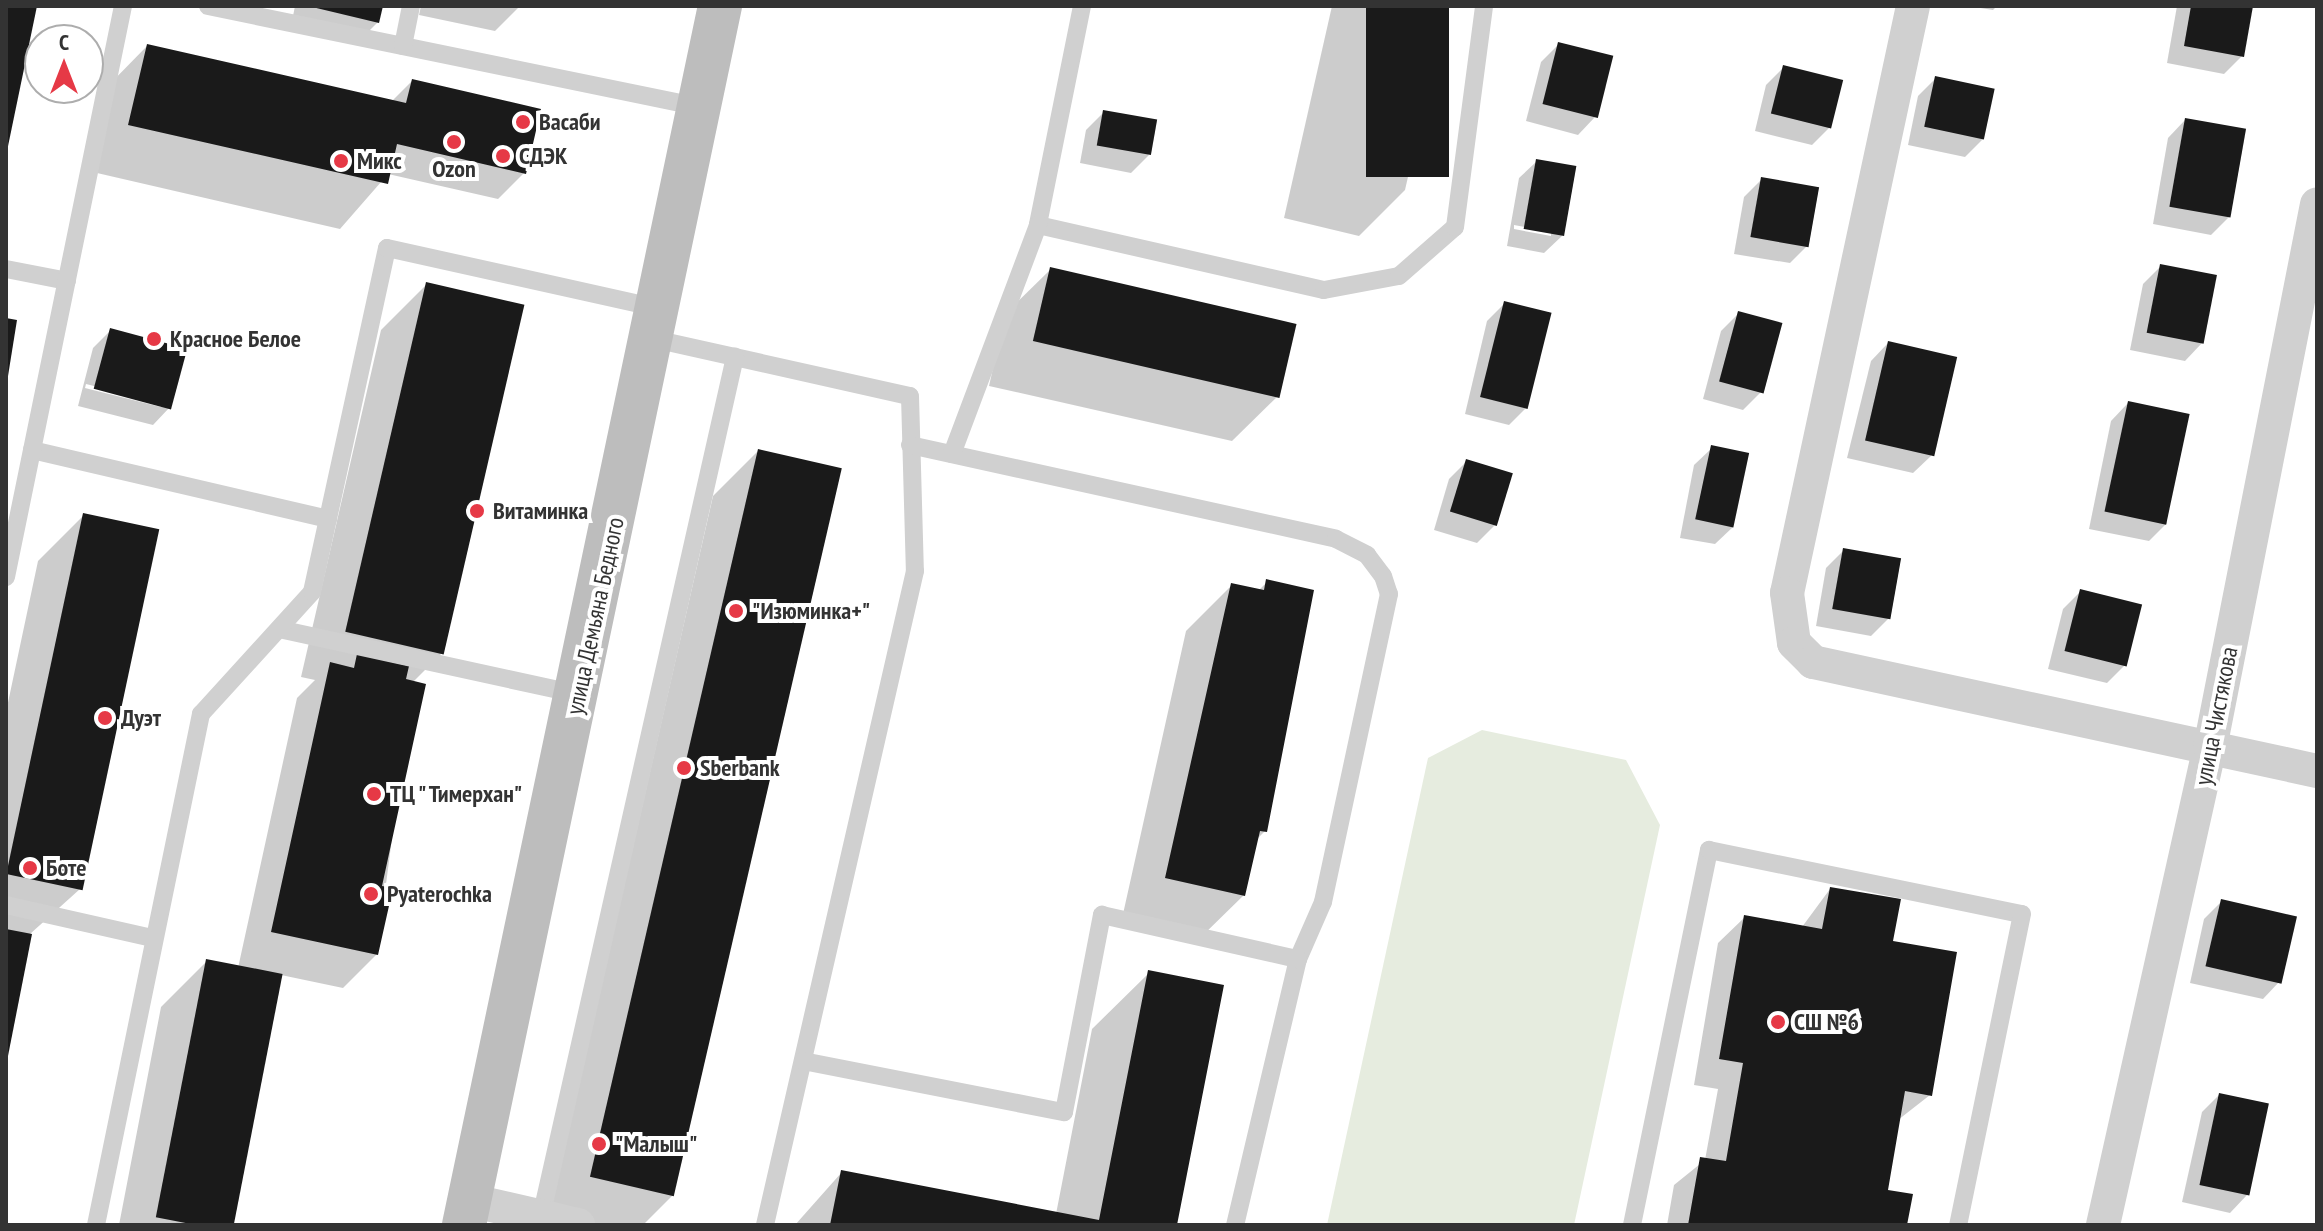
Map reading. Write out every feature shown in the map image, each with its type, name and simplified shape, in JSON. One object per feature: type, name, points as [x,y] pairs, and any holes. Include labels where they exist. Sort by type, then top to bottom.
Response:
[{"type":"street","name":"улица Демьяна Бедного","points":[[466,1213],[657,324],[697,106],[720,6]]},
{"type":"street","points":[[1913,6],[1787,593],[1794,643],[1813,662],[2317,771]]},
{"type":"street","name":"улица Чистякова","points":[[2103,1225],[2210,748],[2309,276],[2317,204]]},
{"type":"street","points":[[466,1213],[541,1217],[578,1225]]},
{"type":"lane","points":[[6,577],[123,6]]},
{"type":"lane","points":[[208,6],[697,106]]},
{"type":"lane","points":[[403,46],[411,6]]},
{"type":"lane","points":[[952,454],[1038,225],[1082,6]]},
{"type":"lane","points":[[1038,225],[1324,290],[1399,276],[1455,227],[1484,6]]},
{"type":"lane","points":[[96,1225],[201,714],[312,592],[387,248],[657,324],[735,357],[910,396],[915,571],[765,1225]]},
{"type":"lane","points":[[6,269],[67,281]]},
{"type":"lane","points":[[541,1217],[735,357]]},
{"type":"lane","points":[[910,445],[1336,539],[1367,555],[1383,576],[1389,594],[1323,902],[1298,959],[1235,1225]]},
{"type":"lane","points":[[32,450],[328,519]]},
{"type":"lane","points":[[279,629],[578,695]]},
{"type":"lane","points":[[1632,1225],[1709,850],[2022,914],[1958,1225]]},
{"type":"lane","points":[[6,905],[153,938]]},
{"type":"lane","points":[[803,1061],[1064,1112],[1102,915],[1298,959]]},
{"type":"shaded area","points":[[1482,730],[1626,760],[1660,825],[1574,1225],[1327,1225],[1428,758]]},
{"type":"building","points":[[6,6],[37,6],[33,24],[24,24],[24,69],[6,151]]},
{"type":"building","points":[[308,6],[383,6],[379,23]]},
{"type":"building","points":[[1366,6],[1449,6],[1449,177],[1366,177]]},
{"type":"building","points":[[2191,6],[2253,6],[2244,57],[2184,46]]},
{"type":"building","points":[[1558,42],[1613,56],[1598,118],[1543,104]]},
{"type":"building","points":[[147,44],[406,103],[412,79],[541,109],[526,174],[397,144],[388,184],[128,125]]},
{"type":"building","points":[[1783,65],[1843,80],[1831,129],[1771,114]]},
{"type":"building","points":[[1935,76],[1995,89],[1984,140],[1924,127]]},
{"type":"building","points":[[1103,110],[1157,120],[1151,155],[1097,145]]},
{"type":"building","points":[[2185,118],[2246,129],[2230,217],[2169,207]]},
{"type":"building","points":[[1536,159],[1576,166],[1564,236],[1524,229]]},
{"type":"building","points":[[1761,177],[1819,187],[1809,247],[1750,237]]},
{"type":"building","points":[[2160,264],[2217,275],[2204,344],[2147,333]]},
{"type":"building","points":[[1050,267],[1297,324],[1279,398],[1033,341]]},
{"type":"building","points":[[426,282],[524,305],[444,655],[345,632]]},
{"type":"building","points":[[1504,301],[1552,313],[1528,409],[1480,397]]},
{"type":"building","points":[[1738,311],[1782,323],[1764,393],[1719,382]]},
{"type":"building","points":[[6,318],[17,320],[8,376],[6,376]]},
{"type":"building","points":[[110,328],[187,349],[171,410],[94,389]]},
{"type":"building","points":[[1888,341],[1957,357],[1934,456],[1865,440]]},
{"type":"building","points":[[2128,401],[2190,414],[2166,525],[2105,512]]},
{"type":"building","points":[[1711,445],[1749,453],[1733,527],[1695,519]]},
{"type":"building","points":[[758,449],[842,468],[674,1196],[590,1177]]},
{"type":"building","points":[[1466,459],[1513,473],[1497,526],[1450,512]]},
{"type":"building","points":[[83,513],[159,529],[83,890],[6,874]]},
{"type":"building","points":[[1843,548],[1901,558],[1890,619],[1832,609]]},
{"type":"building","points":[[1266,579],[1314,590],[1267,832],[1260,831],[1245,896],[1165,878],[1231,583],[1264,590]]},
{"type":"building","points":[[2080,589],[2142,604],[2127,667],[2065,651]]},
{"type":"building","points":[[357,654],[409,666],[406,679],[426,684],[382,886],[393,888],[378,955],[271,932],[330,662],[354,668]]},
{"type":"building","points":[[1830,887],[1901,899],[1893,941],[1957,952],[1932,1096],[1905,1091],[1888,1190],[1913,1194],[1907,1225],[1688,1225],[1700,1157],[1726,1161],[1743,1063],[1719,1059],[1744,915],[1822,929]]},
{"type":"building","points":[[2221,899],[2297,917],[2281,984],[2205,966]]},
{"type":"building","points":[[6,929],[32,934],[7,1061],[6,1060]]},
{"type":"building","points":[[206,959],[283,974],[234,1225],[196,1225],[156,1217]]},
{"type":"building","points":[[1148,970],[1224,985],[1177,1225],[830,1225],[841,1170],[1099,1220]]},
{"type":"building","points":[[2219,1093],[2269,1104],[2249,1196],[2199,1185]]},
{"type":"place","name":"Васаби","points":[[523,122]]},
{"type":"place","name":"Ozon","points":[[454,142]]},
{"type":"place","name":"СДЭК","points":[[503,156]]},
{"type":"place","name":"Микс","points":[[341,161]]},
{"type":"place","name":"Красное Белое","points":[[154,339]]},
{"type":"place","name":"Витаминка","points":[[477,511]]},
{"type":"place","name":"\"Изюминка+\"","points":[[736,611]]},
{"type":"place","name":"Дуэт","points":[[105,718]]},
{"type":"place","name":"Sberbank","points":[[684,768]]},
{"type":"place","name":"ТЦ \" Тимерхан\"","points":[[374,794]]},
{"type":"place","name":"Боте","points":[[30,868]]},
{"type":"place","name":"Pyaterochka","points":[[371,894]]},
{"type":"place","name":"СШ №6","points":[[1778,1022]]},
{"type":"place","name":"\"Малыш\"","points":[[599,1144]]}]
